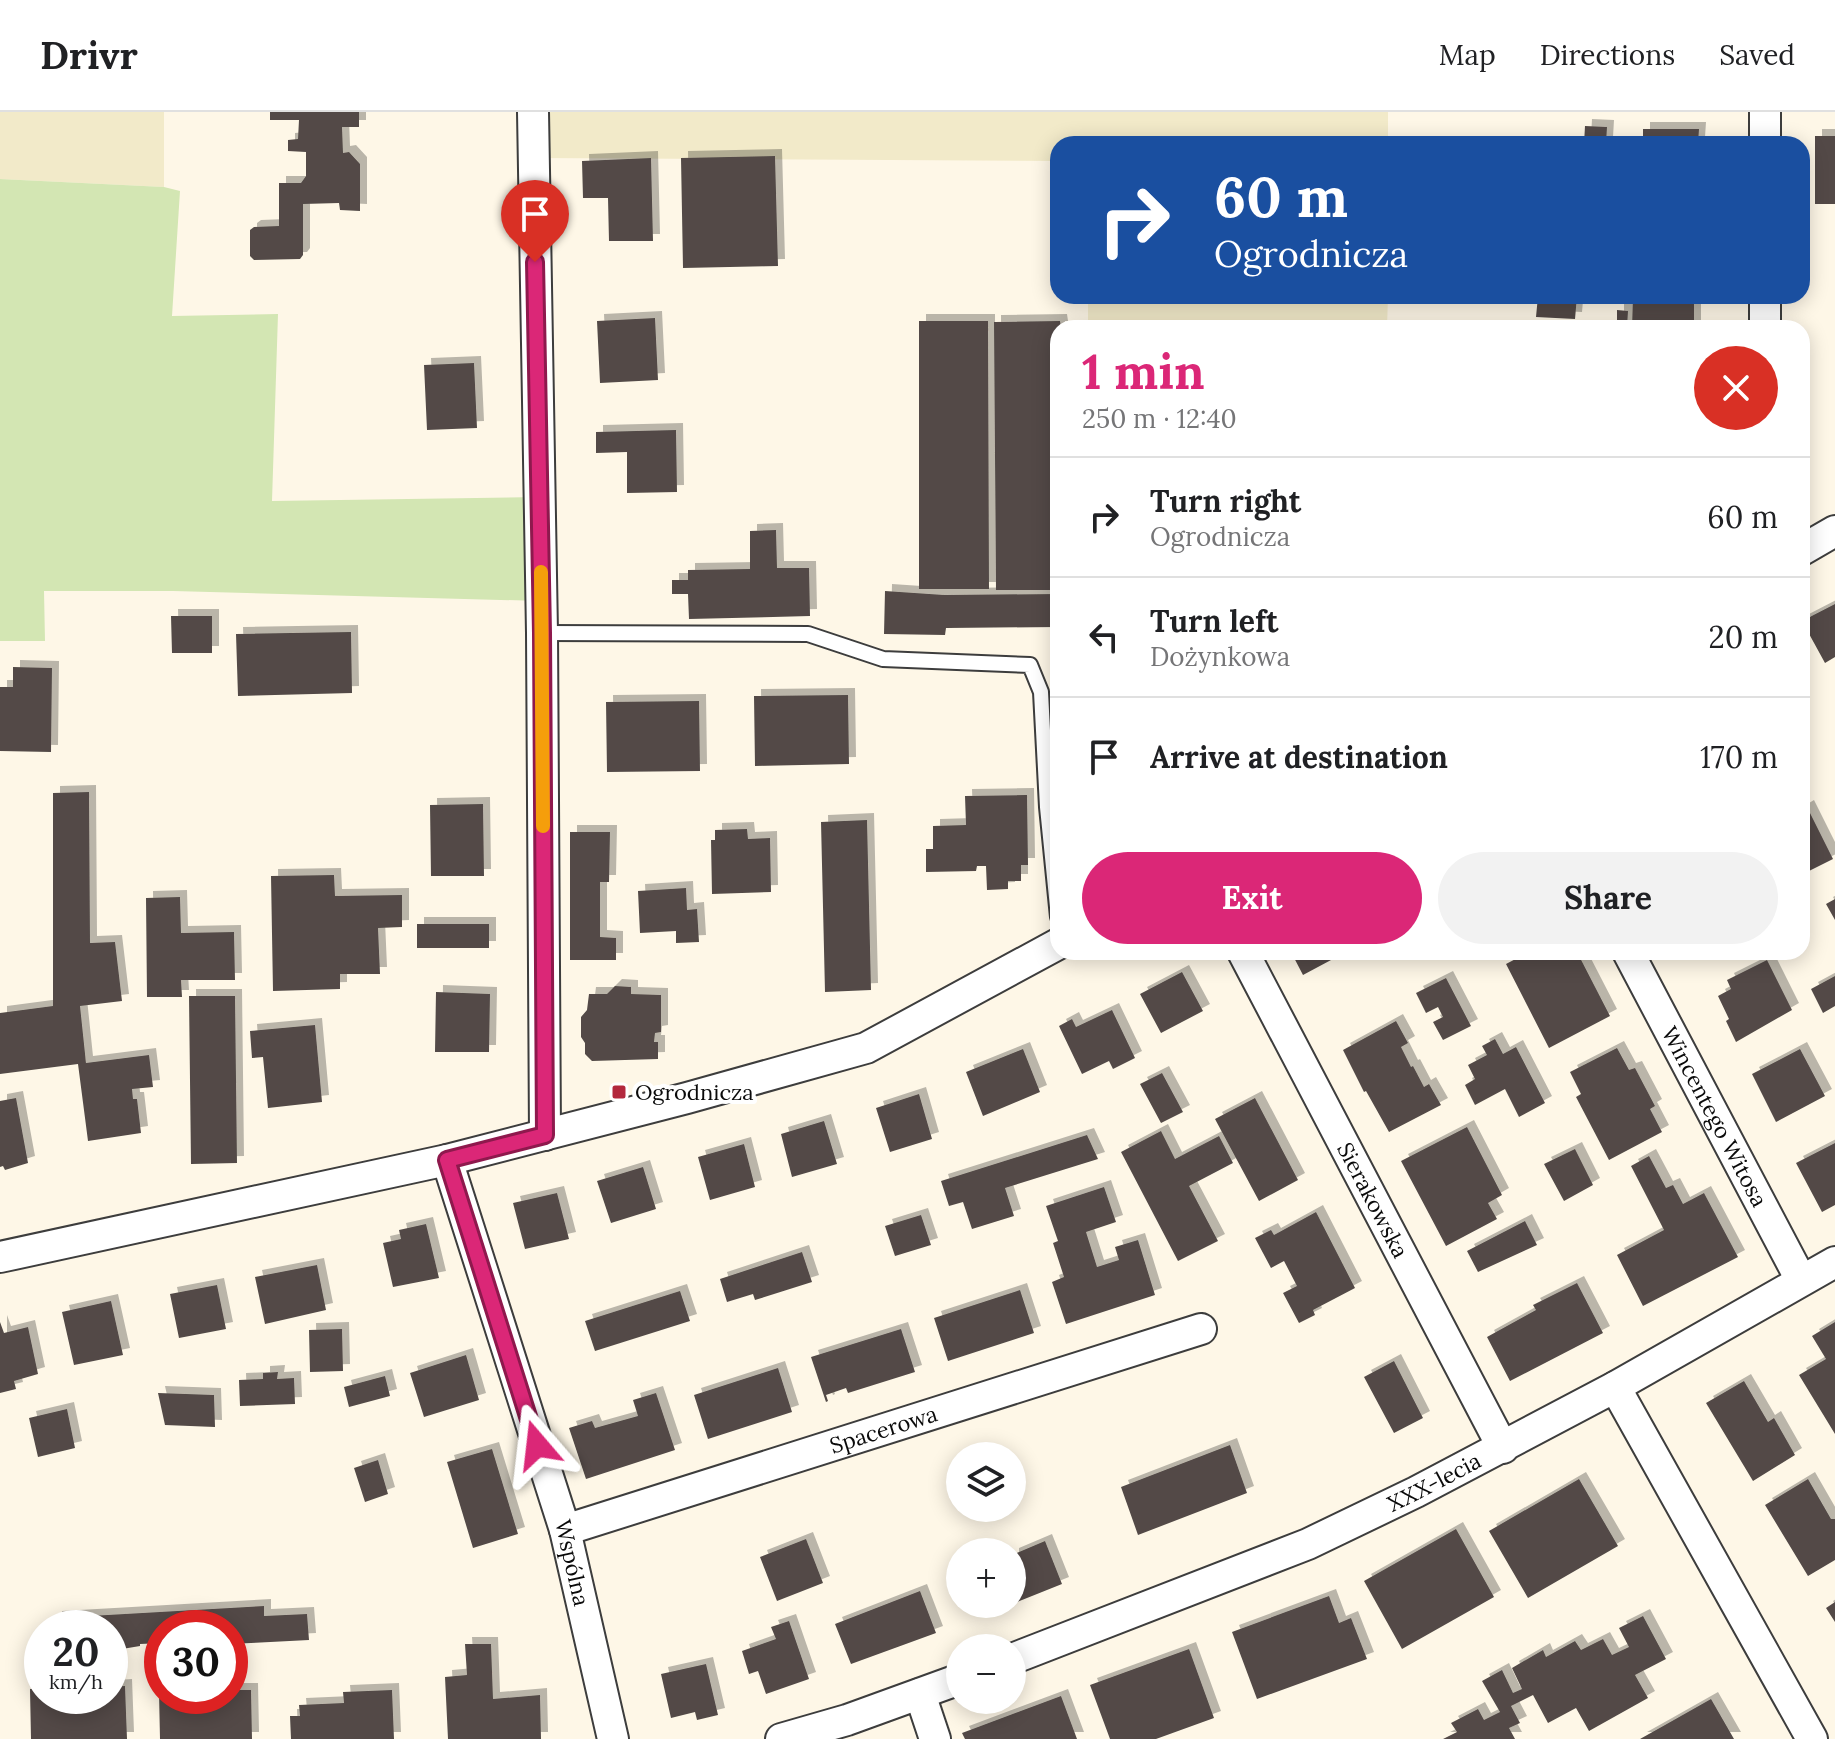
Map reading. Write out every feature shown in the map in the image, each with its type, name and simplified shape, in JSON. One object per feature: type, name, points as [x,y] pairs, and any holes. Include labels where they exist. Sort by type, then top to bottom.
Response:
[{"type":"street","points":[[533,112],[542,633],[545,1135]]},
{"type":"street","points":[[1765,112],[1765,136]]},
{"type":"street","points":[[1810,545],[1835,531]]},
{"type":"street","points":[[0,1257],[447,1160],[866,1048],[1050,948]]},
{"type":"street","name":"Sierakowska","points":[[1247,960],[1503,1448]]},
{"type":"street","name":"Wincentego Witosa","points":[[1632,960],[1801,1280]]},
{"type":"street","name":"Wspólna","points":[[447,1160],[565,1530],[613,1739]]},
{"type":"street","name":"XXX-lecia","points":[[1026,1654],[1308,1544],[1503,1448],[1835,1262]]},
{"type":"street","name":"Spacerowa","points":[[565,1530],[1201,1329]]},
{"type":"street","points":[[1615,1387],[1812,1739]]},
{"type":"street","points":[[781,1739],[946,1684]]},
{"type":"street","points":[[920,1694],[935,1739]]},
{"type":"lane","points":[[542,633],[808,634],[883,659],[1030,665],[1041,692],[1050,837]]},
{"type":"shaded area","points":[[0,112],[164,112],[164,187],[0,179]]},
{"type":"shaded area","points":[[533,112],[1388,112],[1388,136],[1050,136],[1050,161],[534,158]]},
{"type":"shaded area","points":[[1088,304],[1388,304],[1387,320],[1088,320]]},
{"type":"green space","points":[[0,179],[164,187],[180,191],[172,316],[278,314],[272,501],[539,497],[541,601],[173,591],[44,591],[45,641],[0,641]]},
{"type":"building","points":[[270,112],[359,112],[359,127],[342,127],[343,153],[349,152],[360,164],[360,211],[340,210],[339,203],[303,204],[303,255],[300,259],[254,260],[250,256],[250,230],[254,227],[279,226],[279,183],[301,183],[306,176],[306,152],[288,151],[288,140],[298,139],[299,120],[270,120]]},
{"type":"building","points":[[1585,126],[1607,127],[1606,136],[1584,136]]},
{"type":"building","points":[[1643,129],[1699,129],[1699,136],[1643,136]]},
{"type":"building","points":[[1815,136],[1835,136],[1835,204],[1815,204]]},
{"type":"building","points":[[775,156],[778,266],[683,268],[681,158]]},
{"type":"building","points":[[651,158],[653,241],[609,241],[608,198],[583,198],[582,161]]},
{"type":"building","points":[[1537,304],[1576,304],[1575,319],[1536,317]]},
{"type":"building","points":[[1633,304],[1694,304],[1694,320],[1632,320]]},
{"type":"building","points":[[1617,310],[1628,311],[1627,320],[1617,320]]},
{"type":"building","points":[[655,318],[658,380],[600,383],[597,321]]},
{"type":"building","points":[[919,321],[988,321],[989,589],[919,589]]},
{"type":"building","points":[[1050,321],[1050,590],[996,590],[994,322]]},
{"type":"building","points":[[474,363],[477,428],[427,430],[424,365]]},
{"type":"building","points":[[676,430],[677,492],[627,493],[627,452],[596,453],[596,432]]},
{"type":"building","points":[[776,530],[777,568],[809,568],[810,616],[689,619],[688,594],[672,594],[672,580],[688,580],[688,570],[750,569],[750,531]]},
{"type":"building","points":[[885,591],[944,595],[1050,594],[1050,627],[946,628],[945,635],[884,634]]},
{"type":"building","points":[[1835,604],[1835,657],[1825,663],[1810,636],[1810,617]]},
{"type":"building","points":[[171,616],[212,616],[212,653],[172,653]]},
{"type":"building","points":[[351,632],[352,693],[238,696],[236,634]]},
{"type":"building","points":[[13,667],[52,668],[51,752],[0,751],[0,687],[13,687]]},
{"type":"building","points":[[848,695],[849,764],[755,766],[754,696]]},
{"type":"building","points":[[699,701],[700,771],[607,772],[606,702]]},
{"type":"building","points":[[89,792],[90,943],[115,942],[122,1001],[80,1006],[86,1063],[149,1055],[153,1087],[132,1089],[133,1099],[137,1099],[141,1133],[88,1141],[78,1064],[0,1074],[0,1013],[53,1006],[53,793]]},
{"type":"building","points":[[1027,795],[1028,865],[1021,865],[1021,881],[1008,881],[1008,889],[987,890],[986,866],[977,866],[976,871],[926,872],[926,849],[933,849],[933,826],[966,825],[965,796]]},
{"type":"building","points":[[483,804],[484,876],[431,876],[430,805]]},
{"type":"building","points":[[1810,813],[1833,859],[1810,870]]},
{"type":"building","points":[[867,820],[871,990],[825,992],[821,822]]},
{"type":"building","points":[[747,829],[748,839],[770,838],[771,892],[712,894],[711,840],[715,840],[715,830]]},
{"type":"building","points":[[570,832],[610,832],[609,882],[600,882],[600,937],[616,938],[616,960],[570,960]]},
{"type":"building","points":[[334,875],[335,896],[402,895],[402,927],[378,928],[380,974],[340,974],[340,989],[273,991],[271,876]]},
{"type":"building","points":[[686,888],[687,910],[697,909],[699,942],[676,943],[676,931],[640,933],[638,891]]},
{"type":"building","points":[[180,897],[181,933],[234,932],[235,980],[181,980],[182,997],[147,997],[146,898]]},
{"type":"building","points":[[1835,899],[1835,920],[1826,904]]},
{"type":"building","points":[[417,924],[489,924],[489,948],[417,948]]},
{"type":"building","points":[[1295,960],[1331,960],[1303,975]]},
{"type":"building","points":[[1514,960],[1581,960],[1610,1016],[1549,1048],[1506,964]]},
{"type":"building","points":[[1767,960],[1792,1010],[1736,1042],[1718,996],[1731,989],[1727,980]]},
{"type":"building","points":[[1182,972],[1203,1011],[1161,1033],[1140,994]]},
{"type":"building","points":[[1835,976],[1835,1006],[1823,1013],[1811,989]]},
{"type":"building","points":[[1446,978],[1471,1026],[1443,1040],[1433,1022],[1443,1017],[1438,1007],[1426,1013],[1416,993]]},
{"type":"building","points":[[615,986],[631,987],[631,994],[661,995],[661,1032],[655,1033],[654,1042],[658,1042],[658,1059],[592,1061],[585,1054],[581,1017],[587,1010],[589,994],[607,994]]},
{"type":"building","points":[[436,992],[490,994],[489,1052],[435,1052]]},
{"type":"building","points":[[189,996],[235,996],[237,1163],[191,1164]]},
{"type":"building","points":[[1112,1010],[1135,1058],[1113,1069],[1109,1061],[1082,1074],[1059,1026],[1072,1019],[1076,1027]]},
{"type":"building","points":[[1396,1021],[1408,1043],[1401,1047],[1411,1067],[1424,1087],[1429,1084],[1441,1105],[1389,1132],[1343,1050]]},
{"type":"building","points":[[315,1025],[322,1102],[268,1108],[263,1057],[252,1058],[250,1031]]},
{"type":"building","points":[[1495,1039],[1503,1054],[1516,1047],[1545,1103],[1519,1117],[1505,1089],[1475,1105],[1465,1085],[1475,1079],[1468,1065],[1487,1055],[1482,1046]]},
{"type":"building","points":[[1617,1048],[1629,1070],[1635,1068],[1655,1106],[1650,1109],[1662,1132],[1609,1160],[1576,1097],[1581,1094],[1570,1072]]},
{"type":"building","points":[[1023,1049],[1040,1092],[983,1116],[966,1072]]},
{"type":"building","points":[[1800,1049],[1825,1096],[1776,1122],[1752,1074]]},
{"type":"building","points":[[1162,1073],[1183,1112],[1161,1123],[1140,1084]]},
{"type":"building","points":[[919,1094],[932,1139],[890,1152],[876,1108]]},
{"type":"building","points":[[16,1098],[28,1163],[5,1170],[3,1166],[0,1167],[0,1101]]},
{"type":"building","points":[[1255,1098],[1298,1180],[1259,1201],[1215,1119]]},
{"type":"building","points":[[824,1121],[837,1164],[792,1177],[781,1134]]},
{"type":"building","points":[[1467,1127],[1502,1195],[1488,1203],[1497,1219],[1446,1246],[1401,1161]]},
{"type":"building","points":[[1161,1131],[1175,1159],[1219,1136],[1233,1163],[1189,1186],[1218,1241],[1178,1261],[1121,1152]]},
{"type":"building","points":[[1087,1135],[1098,1159],[1005,1188],[1014,1216],[972,1229],[963,1202],[949,1206],[941,1181]]},
{"type":"building","points":[[1835,1143],[1835,1205],[1822,1212],[1796,1163]]},
{"type":"building","points":[[744,1144],[755,1187],[710,1200],[698,1157]]},
{"type":"building","points":[[1575,1149],[1593,1185],[1564,1201],[1544,1164]]},
{"type":"building","points":[[1649,1156],[1666,1188],[1673,1185],[1683,1204],[1704,1193],[1738,1257],[1643,1306],[1617,1255],[1664,1230],[1631,1166]]},
{"type":"building","points":[[643,1167],[656,1209],[611,1223],[597,1181]]},
{"type":"building","points":[[1104,1187],[1116,1222],[1086,1232],[1097,1267],[1119,1260],[1115,1247],[1138,1240],[1155,1295],[1066,1324],[1052,1282],[1064,1277],[1053,1243],[1058,1241],[1046,1206]]},
{"type":"building","points":[[557,1193],[569,1239],[525,1249],[513,1203]]},
{"type":"building","points":[[1316,1212],[1355,1288],[1313,1310],[1315,1315],[1299,1323],[1283,1293],[1297,1286],[1284,1261],[1271,1268],[1255,1238],[1271,1230],[1274,1235]]},
{"type":"building","points":[[921,1215],[931,1245],[895,1256],[885,1226]]},
{"type":"building","points":[[1525,1221],[1537,1245],[1478,1272],[1467,1251]]},
{"type":"building","points":[[426,1224],[439,1278],[393,1287],[383,1243],[401,1239],[399,1230]]},
{"type":"building","points":[[802,1252],[812,1282],[755,1300],[753,1294],[727,1302],[720,1279]]},
{"type":"building","points":[[317,1265],[326,1310],[265,1324],[255,1277]]},
{"type":"building","points":[[1577,1283],[1603,1333],[1510,1381],[1487,1337],[1536,1310],[1533,1305]]},
{"type":"building","points":[[217,1285],[226,1329],[179,1338],[170,1294]]},
{"type":"building","points":[[1020,1290],[1034,1333],[948,1361],[934,1318]]},
{"type":"building","points":[[680,1291],[690,1321],[595,1351],[585,1321]]},
{"type":"building","points":[[111,1301],[123,1355],[74,1365],[62,1312]]},
{"type":"building","points":[[0,1322],[4,1333],[28,1327],[38,1374],[14,1381],[16,1389],[0,1393]]},
{"type":"building","points":[[1835,1322],[1835,1434],[1799,1375],[1826,1359],[1812,1336]]},
{"type":"building","points":[[342,1329],[343,1371],[310,1372],[309,1330]]},
{"type":"building","points":[[901,1329],[915,1372],[848,1393],[846,1388],[826,1395],[826,1402],[811,1357]]},
{"type":"building","points":[[466,1355],[479,1400],[424,1417],[410,1373]]},
{"type":"building","points":[[1394,1361],[1423,1418],[1394,1433],[1364,1377]]},
{"type":"building","points":[[778,1368],[792,1412],[708,1439],[694,1395]]},
{"type":"building","points":[[278,1372],[277,1379],[294,1378],[295,1404],[240,1406],[239,1380],[263,1379],[263,1373]]},
{"type":"building","points":[[385,1376],[390,1396],[349,1407],[344,1387]]},
{"type":"building","points":[[1744,1381],[1768,1422],[1774,1418],[1795,1455],[1753,1481],[1706,1403]]},
{"type":"building","points":[[158,1393],[214,1395],[215,1427],[165,1425]]},
{"type":"building","points":[[656,1393],[675,1450],[586,1479],[569,1428],[592,1421],[595,1428],[638,1416],[633,1400]]},
{"type":"building","points":[[67,1409],[75,1448],[38,1457],[29,1418]]},
{"type":"building","points":[[1230,1445],[1247,1493],[1138,1535],[1121,1487]]},
{"type":"building","points":[[492,1449],[518,1534],[473,1548],[447,1462]]},
{"type":"building","points":[[378,1460],[388,1494],[365,1502],[354,1468]]},
{"type":"building","points":[[1579,1479],[1618,1546],[1528,1598],[1489,1531]]},
{"type":"building","points":[[1808,1479],[1831,1519],[1835,1519],[1835,1560],[1808,1576],[1765,1505]]},
{"type":"building","points":[[1456,1529],[1494,1597],[1402,1649],[1364,1581]]},
{"type":"building","points":[[806,1539],[823,1583],[777,1601],[760,1557]]},
{"type":"building","points":[[1045,1541],[1062,1584],[1026,1598],[1026,1549]]},
{"type":"building","points":[[920,1591],[936,1633],[851,1664],[835,1624]]},
{"type":"building","points":[[1329,1596],[1339,1623],[1351,1618],[1367,1659],[1257,1699],[1232,1632]]},
{"type":"building","points":[[1835,1602],[1835,1622],[1826,1608]]},
{"type":"building","points":[[264,1606],[264,1616],[307,1614],[309,1640],[248,1643],[248,1610],[194,1610]]},
{"type":"building","points":[[144,1613],[144,1644],[140,1646],[128,1648],[128,1614]]},
{"type":"building","points":[[1643,1616],[1666,1659],[1635,1675],[1648,1698],[1589,1731],[1576,1708],[1548,1723],[1533,1695],[1511,1706],[1520,1723],[1509,1728],[1515,1739],[1443,1739],[1457,1732],[1451,1723],[1478,1709],[1484,1720],[1500,1712],[1482,1681],[1502,1670],[1513,1693],[1522,1689],[1512,1668],[1543,1650],[1546,1657],[1575,1641],[1581,1650],[1603,1639],[1612,1655],[1629,1647],[1619,1628]]},
{"type":"building","points":[[789,1621],[809,1679],[766,1694],[758,1671],[749,1674],[742,1651],[776,1639],[771,1627]]},
{"type":"building","points":[[465,1644],[491,1644],[493,1699],[540,1695],[541,1739],[448,1739],[445,1677],[467,1675]]},
{"type":"building","points":[[1189,1649],[1214,1718],[1156,1739],[1110,1739],[1090,1685]]},
{"type":"building","points":[[706,1664],[718,1715],[697,1720],[695,1712],[671,1718],[661,1674]]},
{"type":"building","points":[[248,1690],[251,1690],[252,1739],[160,1739],[159,1714],[248,1714]]},
{"type":"building","points":[[392,1690],[394,1739],[291,1739],[290,1716],[300,1716],[299,1705],[344,1703],[343,1692]]},
{"type":"building","points":[[1061,1696],[1077,1739],[965,1739],[962,1733],[1013,1714],[1026,1714],[1026,1709]]},
{"type":"building","points":[[1711,1699],[1734,1739],[1640,1739],[1665,1725]]},
{"type":"building","points":[[30,1714],[126,1714],[127,1739],[31,1739]]},
{"type":"slow traffic","points":[[541,572],[543,826]]},
{"type":"place","name":"Ogrodnicza","points":[[619,1092]]},
{"type":"route","points":[[535,262],[542,633],[545,1135],[447,1160],[537,1445]]}]
